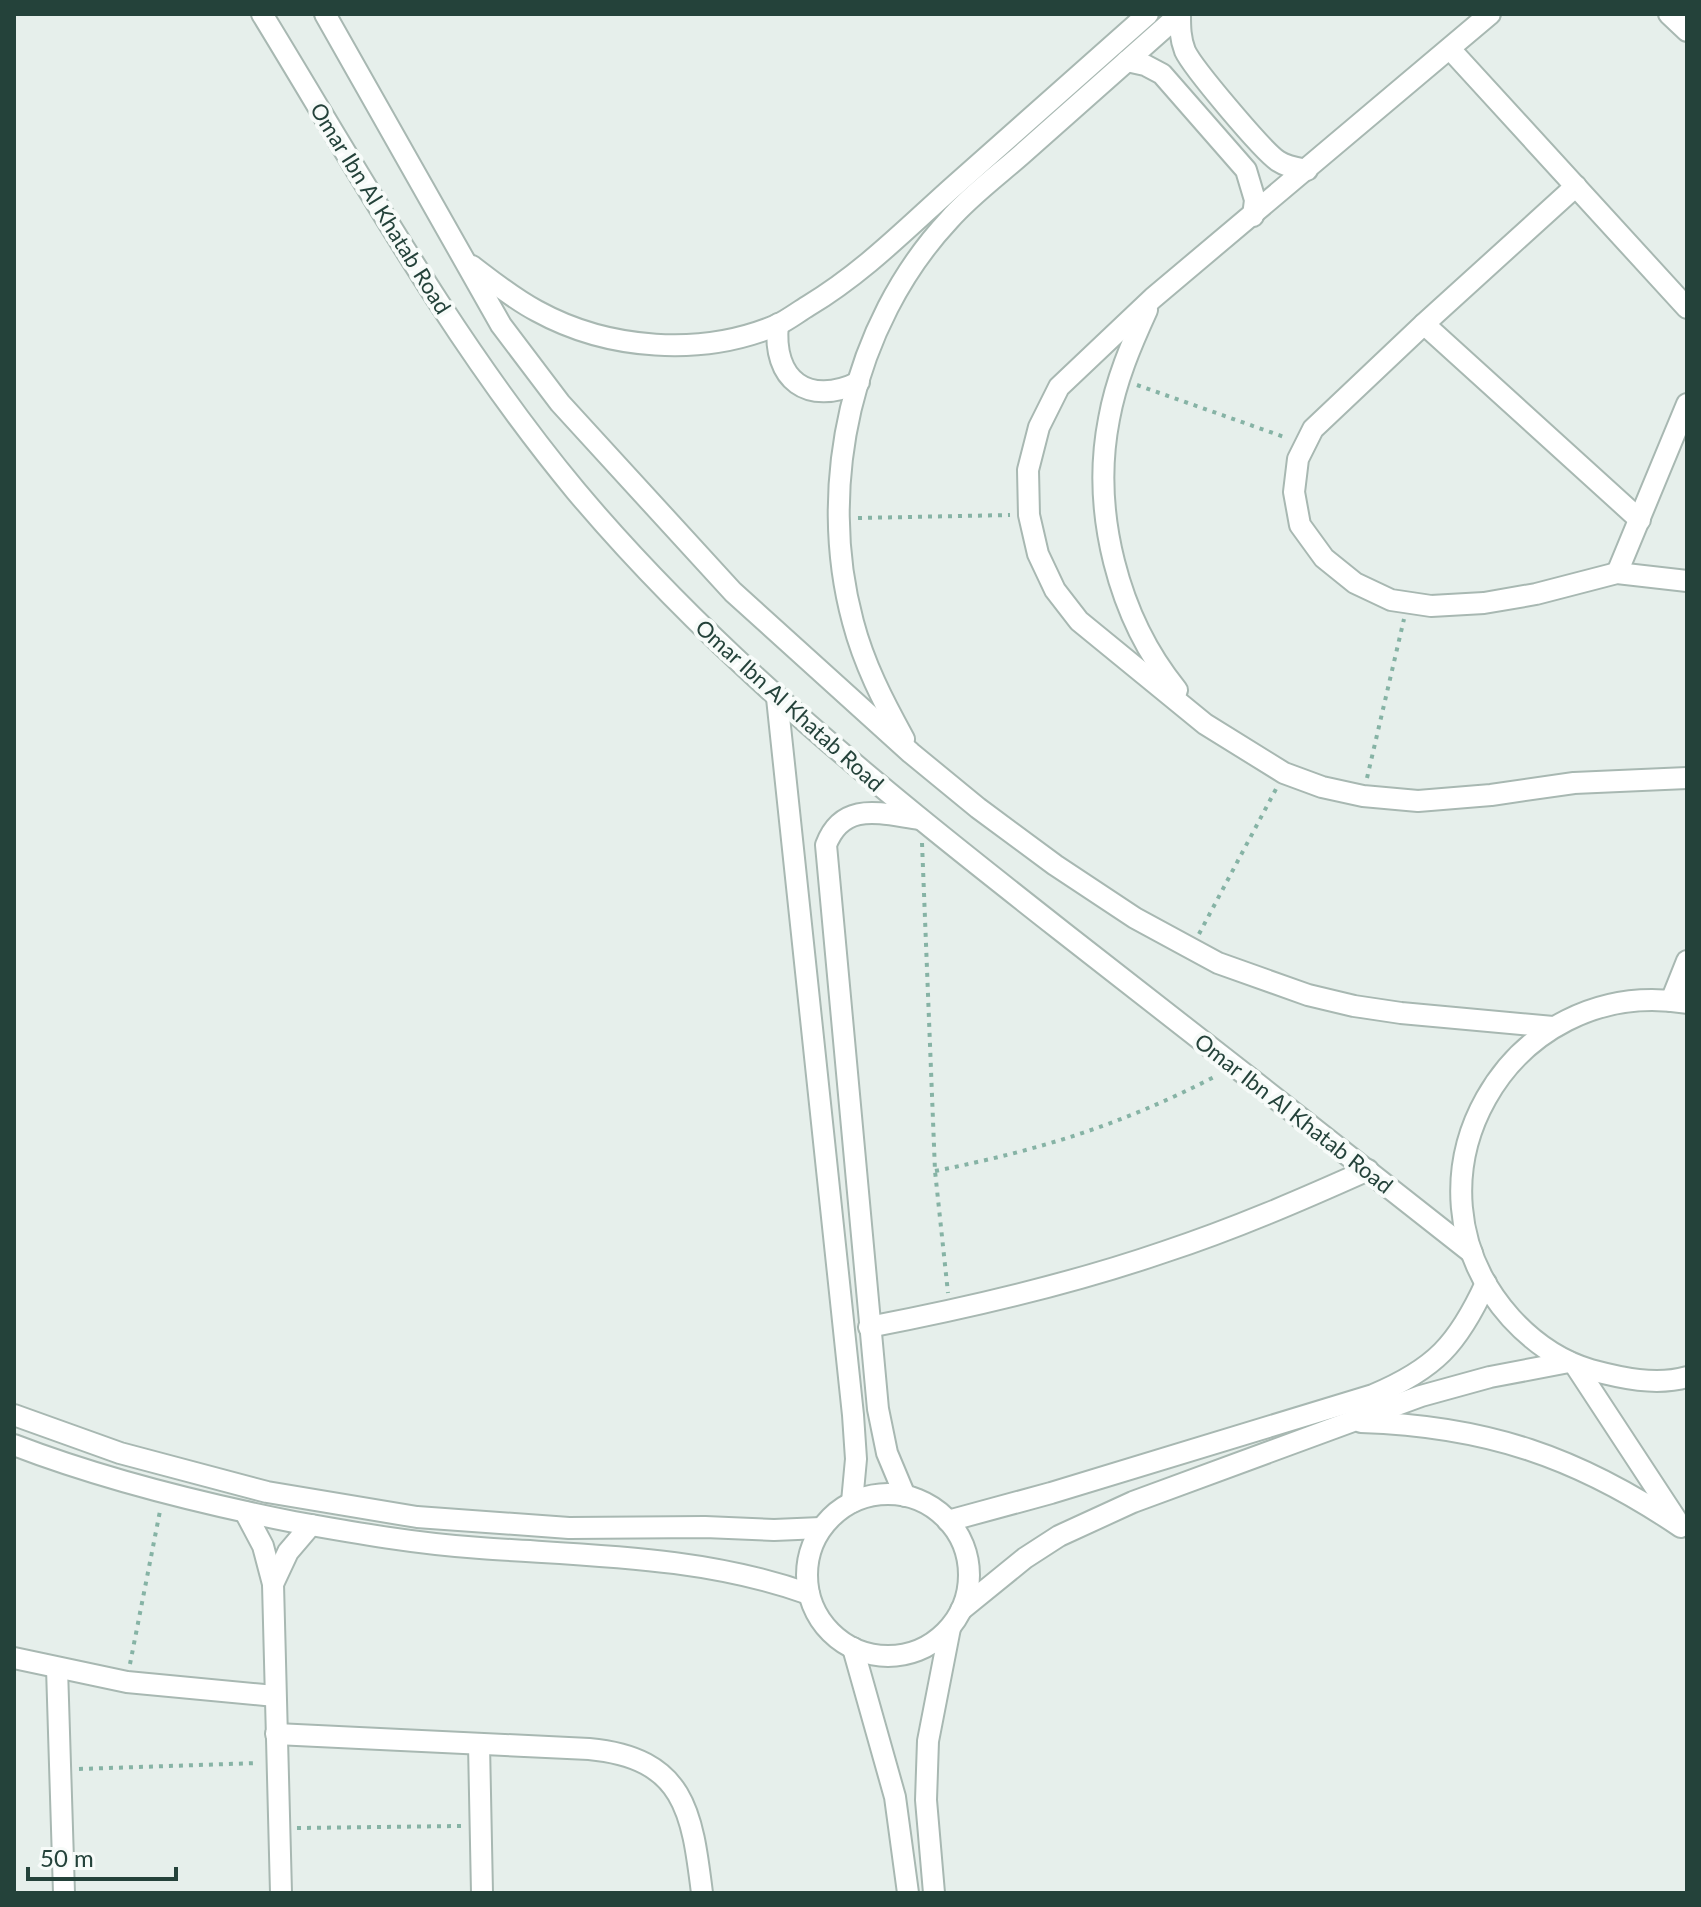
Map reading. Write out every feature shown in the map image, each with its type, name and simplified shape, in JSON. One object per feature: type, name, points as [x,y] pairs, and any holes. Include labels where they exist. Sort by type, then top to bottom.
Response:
[{"type":"street","name":"Omar Ibn Al Khatab Road","points":[[262,14],[466,347],[577,491],[637,560],[701,626],[777,698],[921,819],[1472,1253]]},
{"type":"street","name":"Omar Ibn Al Khatab Road","points":[[325,14],[501,325],[560,403],[638,492],[733,592],[911,753],[1055,865],[1135,918],[1191,950],[1262,981],[1354,1006],[1553,1027]]},
{"type":"street","points":[[465,260],[537,311],[575,328],[615,339],[656,345],[697,344],[738,337],[778,324],[834,291],[886,250],[1148,14]]},
{"type":"street","points":[[911,753],[877,690],[853,622],[840,551],[840,480],[850,409],[873,341],[905,277],[948,220],[1180,14]]},
{"type":"street","points":[[1180,14],[1179,34],[1186,53],[1197,69],[1267,152],[1292,168],[1307,170]]},
{"type":"street","points":[[1490,14],[1153,298],[1059,387],[1039,427],[1028,470],[1029,515],[1038,554],[1055,590],[1079,621],[1205,724],[1284,773],[1322,787],[1363,796],[1418,801],[1491,795],[1574,783],[1687,778]]},
{"type":"street","points":[[1669,14],[1687,31]]},
{"type":"street","points":[[1450,49],[1687,308]]},
{"type":"street","points":[[1127,61],[1145,65],[1162,74],[1246,170],[1255,200],[1253,216]]},
{"type":"street","points":[[1576,186],[1313,429],[1298,459],[1294,492],[1300,525],[1324,558],[1355,583],[1391,600],[1431,606],[1484,603],[1536,594],[1617,573],[1687,581]]},
{"type":"street","points":[[1153,298],[1125,357],[1108,421],[1104,486],[1111,552],[1132,615],[1163,673],[1205,724]]},
{"type":"street","points":[[778,324],[776,346],[782,367],[797,383],[817,392],[839,391],[859,382]]},
{"type":"street","points":[[1424,324],[1640,520]]},
{"type":"street","points":[[1617,573],[1687,404]]},
{"type":"street","points":[[777,698],[853,1415],[856,1459],[852,1502]]},
{"type":"street","points":[[905,1496],[881,1432],[826,845],[830,833],[839,822],[851,815],[877,813],[921,819]]},
{"type":"street","points":[[1687,961],[1679,1002],[1640,1000],[1610,1004],[1581,1013],[1553,1027],[1519,1053],[1492,1086],[1472,1125],[1462,1182],[1462,1211],[1472,1253],[1486,1283],[1522,1329],[1544,1348],[1572,1363],[1625,1379],[1678,1380],[1687,1377]]},
{"type":"street","points":[[869,1327],[1057,1285],[1163,1253],[1267,1215],[1368,1170]]},
{"type":"street","points":[[948,1521],[1051,1493],[1373,1395],[1404,1382],[1431,1363],[1455,1340],[1473,1312],[1486,1283]]},
{"type":"street","points":[[934,1893],[926,1800],[928,1741],[937,1682],[956,1618],[967,1595],[968,1564],[958,1534],[948,1521],[936,1509],[905,1496],[869,1496],[852,1502],[830,1518],[821,1528],[808,1560],[809,1594],[825,1626],[853,1648],[870,1654],[905,1654],[922,1648],[956,1618],[1025,1558],[1096,1517],[1455,1386],[1572,1363]]},
{"type":"street","points":[[1572,1363],[1684,1531]]},
{"type":"street","points":[[14,1415],[120,1453],[267,1492],[417,1517],[569,1528],[821,1528]]},
{"type":"street","points":[[1353,1422],[1404,1423],[1453,1429],[1538,1451],[1596,1475],[1640,1499],[1684,1531]]},
{"type":"street","points":[[14,1445],[164,1494],[311,1525],[465,1547],[571,1552],[724,1570],[776,1582],[809,1594]]},
{"type":"street","points":[[245,1512],[263,1546],[273,1584],[281,1893]]},
{"type":"street","points":[[273,1584],[288,1552],[311,1525]]},
{"type":"street","points":[[853,1648],[895,1797],[908,1893]]},
{"type":"street","points":[[14,1658],[127,1682],[275,1696]]},
{"type":"street","points":[[57,1668],[64,1893]]},
{"type":"street","points":[[276,1734],[616,1752],[641,1761],[663,1776],[680,1796],[691,1820],[702,1893]]},
{"type":"street","points":[[479,1744],[482,1893]]},
{"type":"path","points":[[1119,379],[1305,445]]},
{"type":"path","points":[[840,519],[1029,515]]},
{"type":"path","points":[[1363,796],[1408,602]]},
{"type":"path","points":[[1191,950],[1284,773]]},
{"type":"path","points":[[921,819],[935,1171],[950,1311]]},
{"type":"path","points":[[935,1171],[1013,1155],[1090,1133],[1164,1103],[1234,1066]]},
{"type":"path","points":[[127,1682],[164,1494]]},
{"type":"path","points":[[62,1770],[277,1762]]},
{"type":"path","points":[[279,1828],[481,1826]]}]
